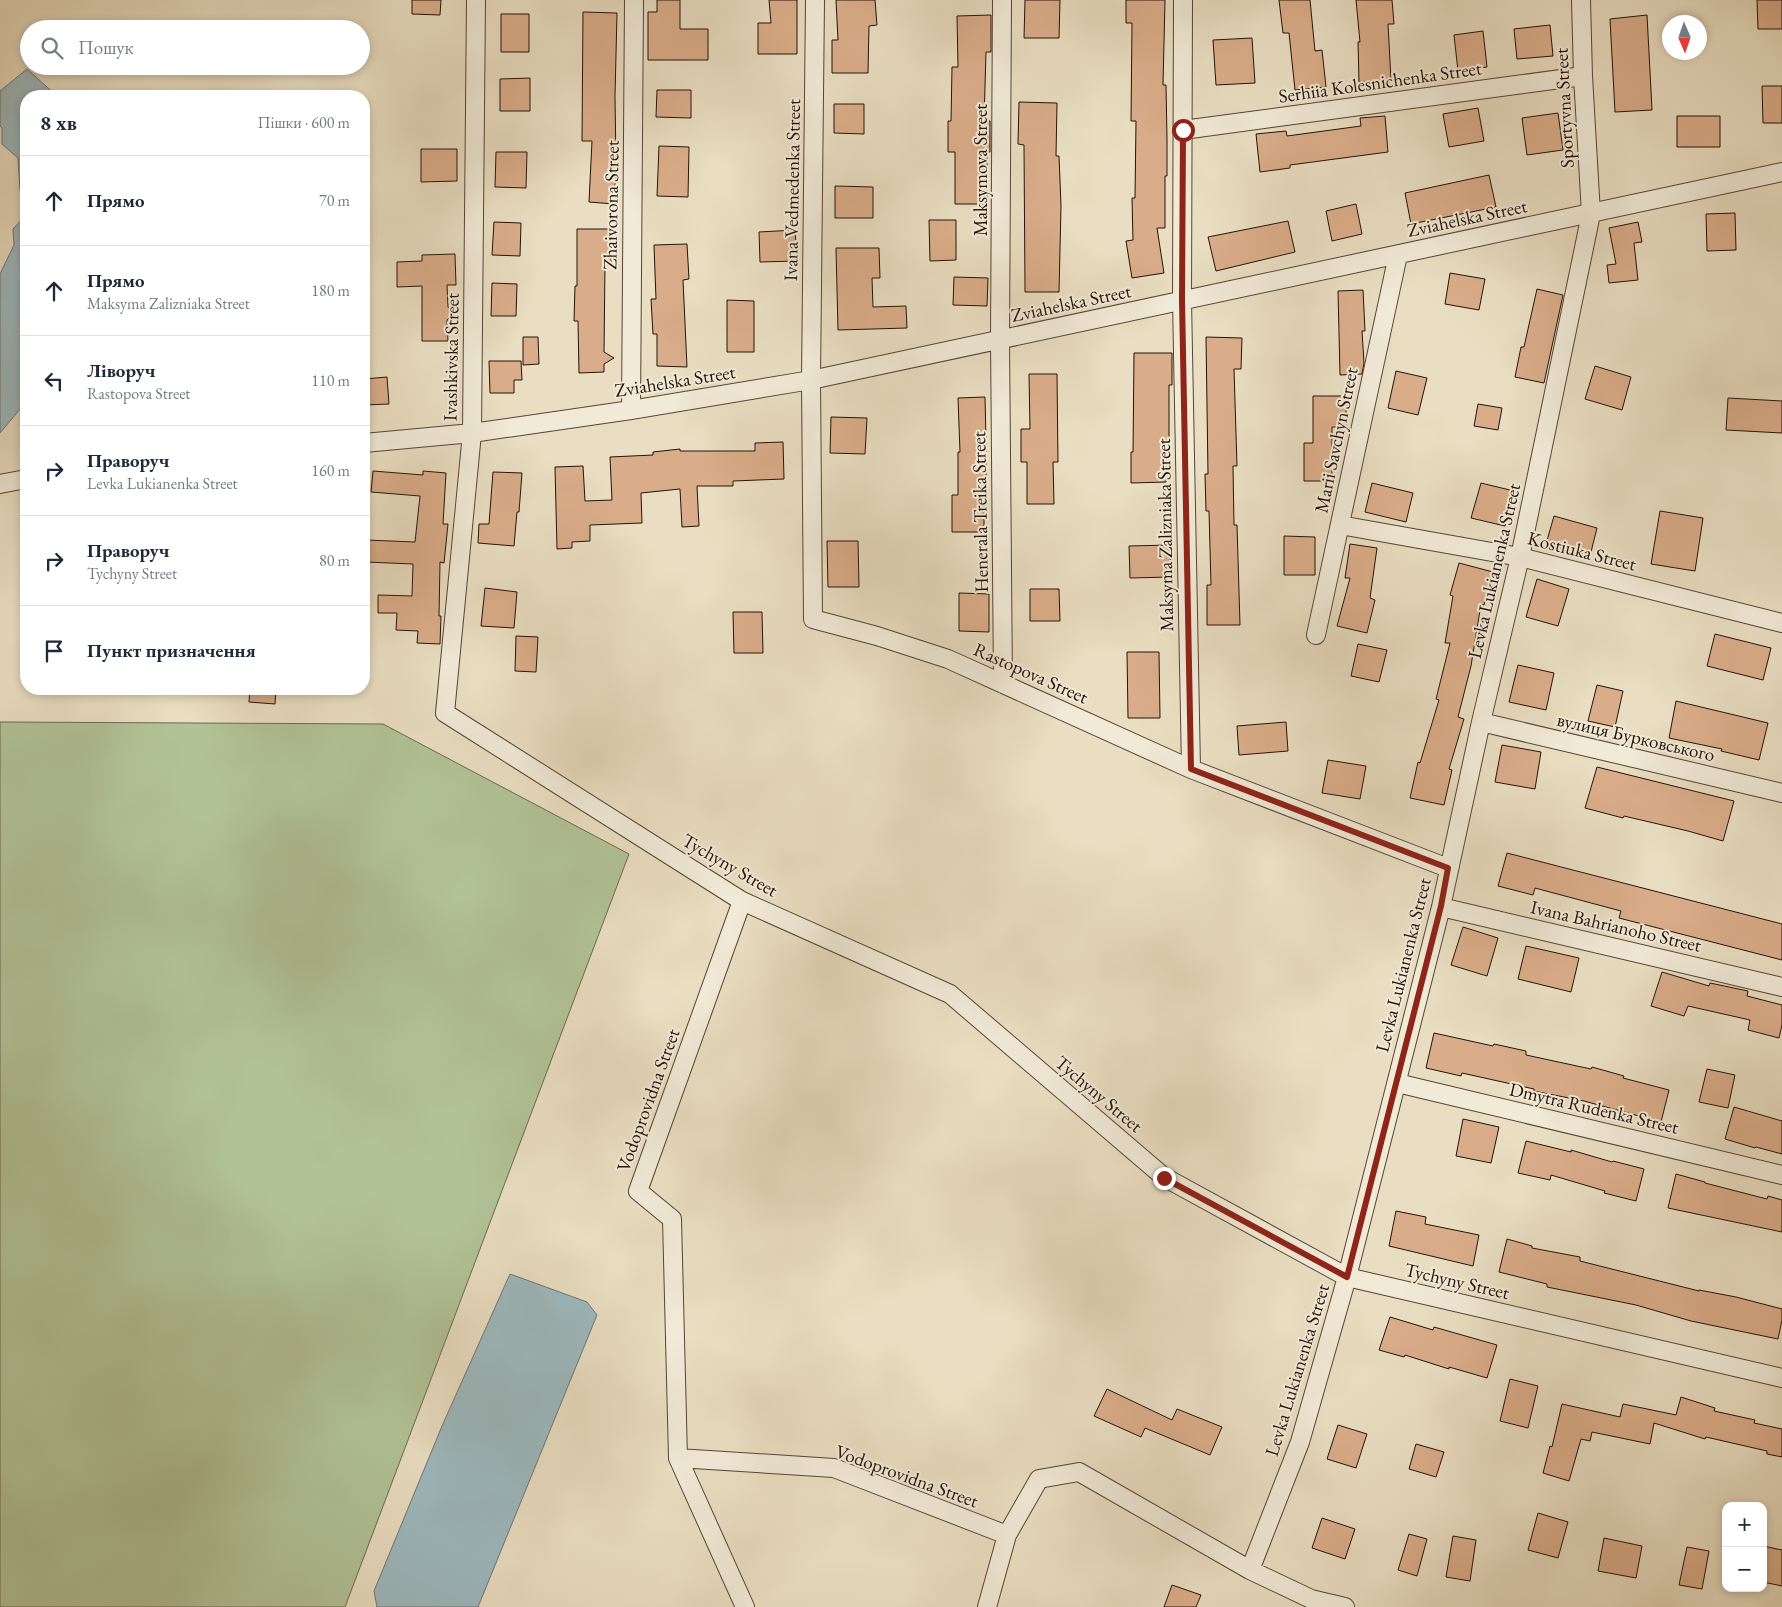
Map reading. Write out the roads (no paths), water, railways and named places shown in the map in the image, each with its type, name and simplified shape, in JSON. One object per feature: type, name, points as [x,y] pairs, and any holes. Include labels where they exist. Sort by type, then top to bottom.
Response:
[{"type":"street","name":"Ivashkivska Street","points":[[445,713],[472,433],[476,0]]},
{"type":"street","name":"Zhaivorona Street","points":[[631,410],[634,0]]},
{"type":"street","name":"Ivana Vedmedenka Street","points":[[811,380],[816,0]]},
{"type":"street","name":"Maksymova Street","points":[[1000,340],[1002,0]]},
{"type":"street","name":"Maksyma Zalizniaka Street","points":[[1183,0],[1182,300],[1191,769]]},
{"type":"street","name":"Sportyvna Street","points":[[1580,0],[1591,214]]},
{"type":"street","name":"Serhiia Kolesnichenka Street","points":[[1183,130],[1583,76]]},
{"type":"street","name":"Zviahelska Street","points":[[370,442],[472,433],[631,410],[811,380],[1782,172]]},
{"type":"street","name":"Levka Lukianenka Street","points":[[1250,1570],[1300,1442],[1347,1277],[1441,906],[1481,722],[1520,558],[1591,214]]},
{"type":"street","name":"Marii Savchyn Street","points":[[1316,635],[1398,255]]},
{"type":"street","name":"Henerala Treika Street","points":[[1000,340],[1003,684]]},
{"type":"street","name":"Rastopova Street","points":[[811,380],[813,619],[877,636],[948,659],[1191,769],[1448,868]]},
{"type":"street","points":[[0,484],[20,480]]},
{"type":"street","name":"Kostiuka Street","points":[[1340,525],[1520,558],[1782,623]]},
{"type":"street","name":"Tychyny Street","points":[[445,713],[742,901],[950,994],[1164,1178],[1347,1277],[1782,1378]]},
{"type":"street","name":"вулиця Бурковського","points":[[1481,722],[1782,793]]},
{"type":"street","name":"Vodoprovidna Street","points":[[742,901],[638,1191],[672,1219],[678,1458],[834,1468],[1007,1535]]},
{"type":"street","name":"Ivana Bahrianoho Street","points":[[1441,906],[1782,986]]},
{"type":"street","name":"Dmytra Rudenka Street","points":[[1396,1083],[1782,1175]]},
{"type":"street","points":[[678,1458],[745,1607]]},
{"type":"street","points":[[987,1607],[1007,1535],[1039,1479],[1079,1472],[1250,1570],[1311,1599],[1345,1607]]},
{"type":"water","points":[[20,75],[34,75],[50,90],[20,90],[20,190],[18,158],[2,144],[0,91]]},
{"type":"water","points":[[20,221],[20,409],[0,433],[0,274],[14,245],[13,229]]},
{"type":"water","points":[[510,1274],[587,1302],[597,1315],[478,1607],[377,1607],[374,1591],[442,1426]]}]
